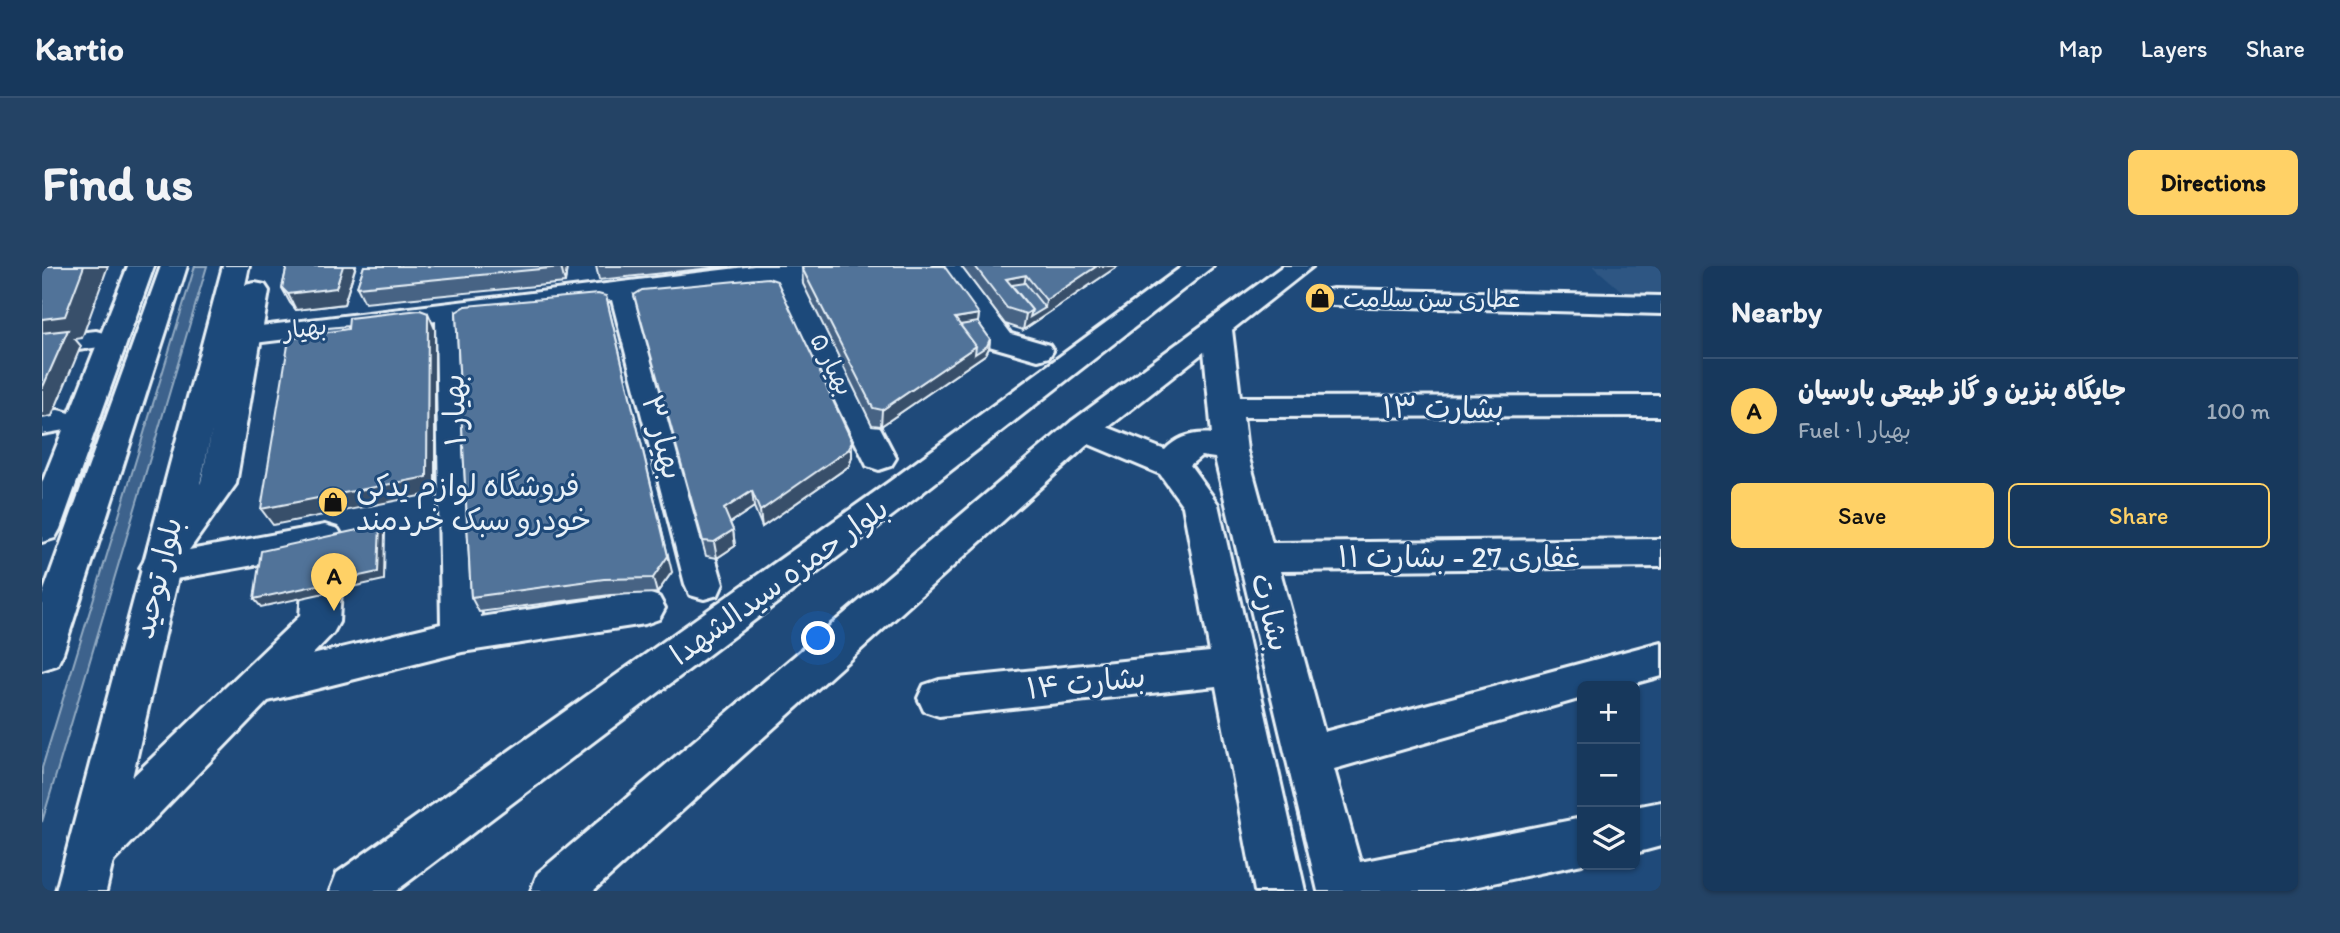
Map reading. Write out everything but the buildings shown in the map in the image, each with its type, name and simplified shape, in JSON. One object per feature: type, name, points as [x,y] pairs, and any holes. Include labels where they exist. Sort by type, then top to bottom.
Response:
[{"type":"street","points":[[42,529],[141,266]]},
{"type":"street","points":[[42,653],[174,266]]},
{"type":"street","name":"بلوار توحید","points":[[90,875],[159,568],[236,266]]},
{"type":"street","points":[[159,568],[218,484],[260,266]]},
{"type":"street","points":[[946,266],[1000,340],[1038,351]]},
{"type":"street","name":"بلوار حمزه سیدالشهدا","points":[[355,891],[901,491],[1200,266]]},
{"type":"street","points":[[556,891],[1084,429],[1300,266]]},
{"type":"street","name":"بهیار","points":[[245,335],[355,311],[450,310],[589,280],[623,289],[800,268]]},
{"type":"street","name":"بهیار ۵","points":[[800,268],[879,458]]},
{"type":"street","name":"بهیار ۳","points":[[623,289],[704,584]]},
{"type":"street","points":[[1333,297],[1661,305]]},
{"type":"street","name":"بهیار ۱","points":[[450,310],[462,636]]},
{"type":"street","name":"بشارت","points":[[1217,330],[1230,451],[1343,891]]},
{"type":"street","points":[[42,346],[96,340]]},
{"type":"street","name":"بشارت ۱۳","points":[[1225,407],[1661,406]]},
{"type":"street","points":[[1084,429],[1172,466],[1177,455],[1189,446],[1214,444],[1230,451]]},
{"type":"street","name":"بشارت","points":[[1172,466],[1200,504],[1280,891]]},
{"type":"street","points":[[90,875],[256,686],[319,622],[325,540],[159,568]]},
{"type":"street","name":"غفاری 27 - بشارت ۱۱","points":[[1257,557],[1661,553]]},
{"type":"street","points":[[256,686],[462,636],[645,608]]},
{"type":"street","points":[[1308,756],[1661,659]]},
{"type":"street","name":"بشارت ۱۴","points":[[939,698],[1233,667]]},
{"type":"street","points":[[1640,829],[1661,824]]},
{"type":"street","points":[[1343,891],[1577,842]]},
{"type":"shaded area","points":[[195,266],[207,266],[42,822],[42,768]]},
{"type":"shaded area","points":[[1593,266],[1661,266],[1661,294],[1625,294]]},
{"type":"place","name":"عطاری سن سلامت","points":[[1320,298]]},
{"type":"place","name":"فروشگاه لوازم یدکی خودرو سبک خردمند","points":[[333,502]]},
{"type":"place","name":"جایگاه بنزین و گاز طبیعی پارسیان","points":[[334,611]]}]
